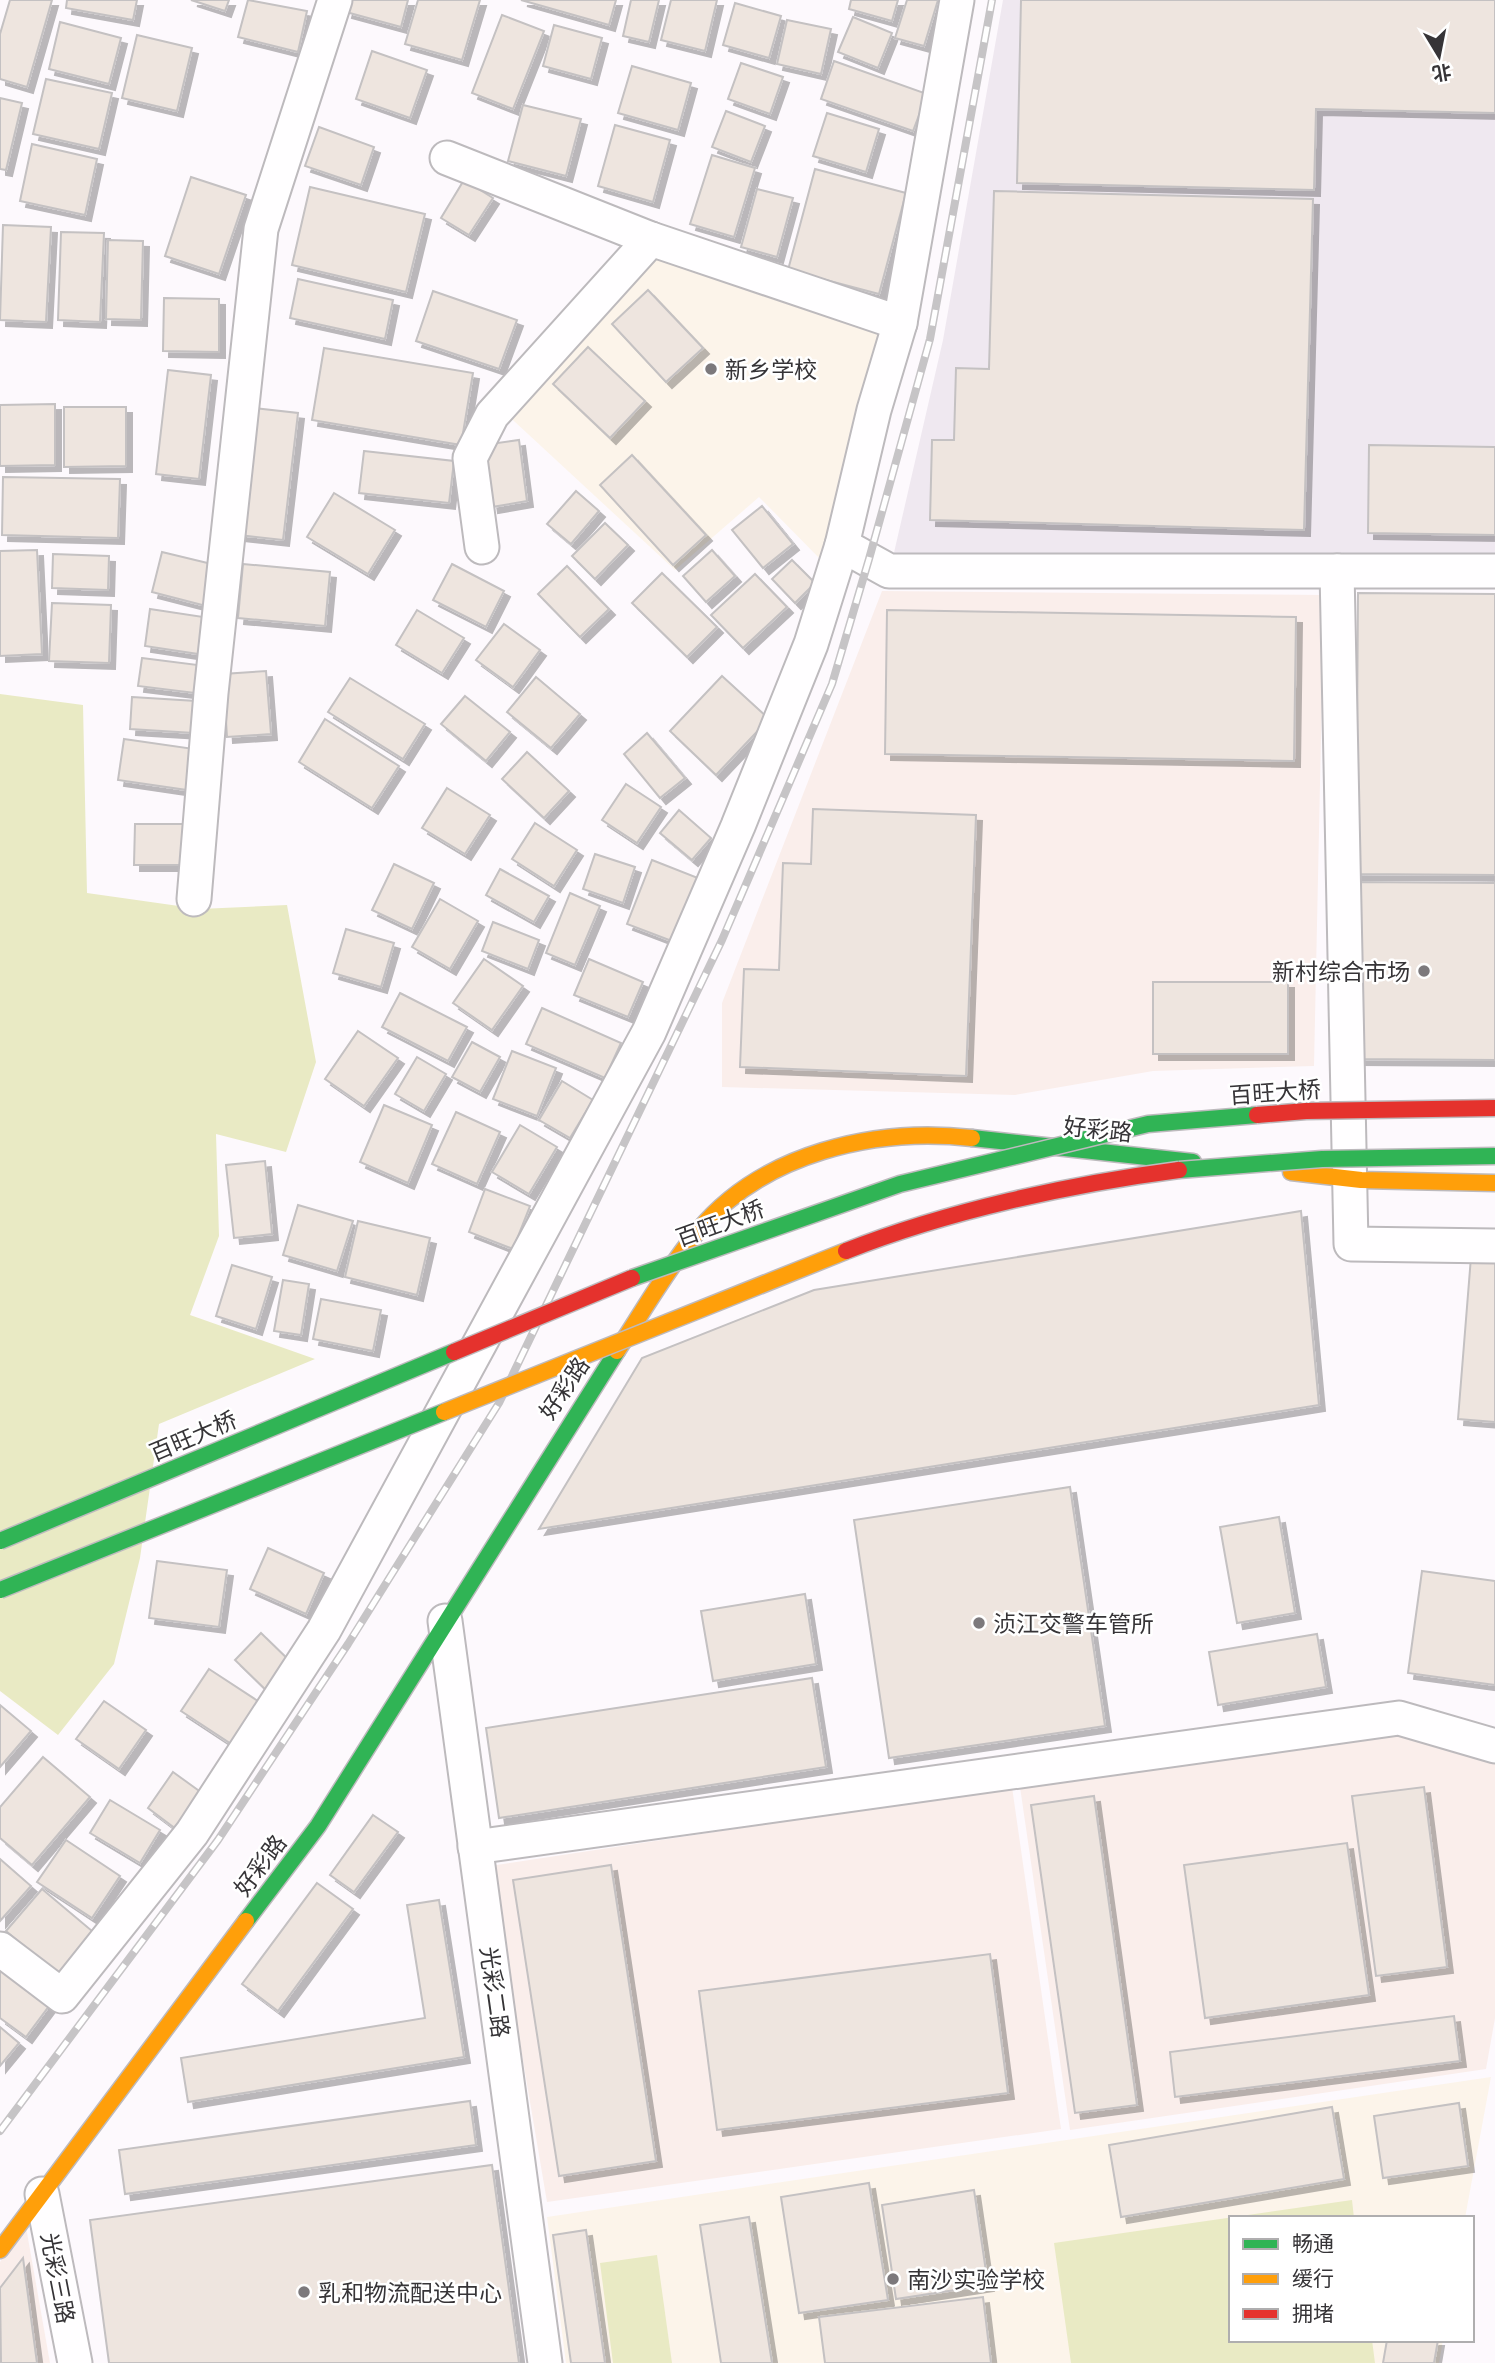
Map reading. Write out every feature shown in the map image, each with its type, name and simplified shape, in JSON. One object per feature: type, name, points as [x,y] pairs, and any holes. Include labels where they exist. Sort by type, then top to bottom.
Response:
[{"type":"main road","name":"百旺大桥","points":[[0,1541],[624,1281],[900,1184],[1148,1124],[1306,1111],[1495,1108]]},
{"type":"main road","name":"好彩路","points":[[0,2250],[318,1826],[584,1398],[699,1230],[748,1184],[798,1158],[891,1139],[957,1136],[1349,1178],[1495,1183]]},
{"type":"main road","points":[[0,1590],[869,1242],[1002,1203],[1149,1174],[1342,1157],[1495,1156]]},
{"type":"street","points":[[194,899],[211,693],[261,229],[335,0]]},
{"type":"street","points":[[0,1949],[62,1996],[192,1833],[324,1630],[649,1032],[738,826],[801,670],[842,545],[874,410],[900,323],[957,0]]},
{"type":"street","points":[[447,158],[651,239],[900,323]]},
{"type":"street","points":[[482,547],[470,458],[492,415],[651,239]]},
{"type":"street","points":[[842,545],[889,571],[1495,571]]},
{"type":"street","points":[[1337,571],[1351,1244],[1495,1246]]},
{"type":"street","name":"光彩二路","points":[[445,1621],[545,2363]]},
{"type":"street","points":[[475,1847],[1399,1718],[1495,1745]]},
{"type":"street","name":"光彩三路","points":[[42,2194],[75,2363]]},
{"type":"shaded area","points":[[1003,0],[1495,0],[1495,559],[893,557],[943,340]]},
{"type":"shaded area","name":"新乡学校","points":[[653,245],[894,327],[829,568],[759,497],[675,570],[503,411]]},
{"type":"shaded area","points":[[882,591],[1324,595],[1314,1066],[1153,1071],[1015,1095],[722,1087],[722,1003]]},
{"type":"shaded area","points":[[1399,1730],[1495,1760],[1495,2018],[1486,2069],[1070,2130],[1020,1787]]},
{"type":"shaded area","points":[[1012,1787],[1061,2129],[547,2202],[490,1866]]},
{"type":"shaded area","name":"南沙实验学校","points":[[1491,2077],[1465,2216],[1229,2216],[1229,2342],[1443,2342],[1439,2363],[566,2363],[547,2217]]},
{"type":"shaded area","points":[[26,2227],[50,2363],[0,2363],[0,2262]]},
{"type":"green space","points":[[0,694],[83,705],[87,893],[200,909],[287,905],[316,1062],[286,1152],[216,1134],[219,1236],[190,1315],[315,1359],[159,1424],[140,1558],[114,1664],[58,1735],[0,1691]]},
{"type":"green space","points":[[1352,2200],[1354,2216],[1241,2216]]},
{"type":"green space","points":[[1229,2218],[1229,2342],[1372,2342],[1375,2363],[1071,2363],[1054,2243]]},
{"type":"green space","points":[[657,2255],[672,2363],[613,2363],[600,2263]]},
{"type":"building","points":[[10,0],[52,0],[27,87],[0,79],[0,34]]},
{"type":"building","points":[[67,0],[137,0],[133,20],[66,8]]},
{"type":"building","points":[[191,0],[229,0],[225,11]]},
{"type":"building","points":[[248,0],[307,11],[298,52],[238,37]]},
{"type":"building","points":[[349,0],[408,0],[401,27],[346,12]]},
{"type":"building","points":[[418,0],[480,0],[462,60],[405,44]]},
{"type":"building","points":[[521,0],[616,0],[609,25]]},
{"type":"building","points":[[631,0],[659,0],[649,42],[623,36]]},
{"type":"building","points":[[671,0],[717,0],[705,51],[661,40]]},
{"type":"building","points":[[851,0],[898,0],[892,21],[849,9]]},
{"type":"building","points":[[907,0],[938,0],[924,46],[895,38]]},
{"type":"building","points":[[1021,0],[1495,0],[1495,113],[1316,109],[1314,190],[1017,183]]},
{"type":"building","points":[[735,3],[781,16],[769,58],[723,45]]},
{"type":"building","points":[[502,15],[544,31],[513,109],[472,93]]},
{"type":"building","points":[[853,17],[892,33],[878,68],[838,52]]},
{"type":"building","points":[[787,20],[831,29],[821,74],[777,64]]},
{"type":"building","points":[[60,22],[121,38],[109,84],[49,69]]},
{"type":"building","points":[[554,25],[602,38],[591,79],[543,66]]},
{"type":"building","points":[[137,35],[192,48],[177,111],[122,98]]},
{"type":"building","points":[[372,51],[427,70],[410,118],[356,99]]},
{"type":"building","points":[[834,61],[927,94],[913,131],[821,99]]},
{"type":"building","points":[[741,63],[783,77],[770,114],[728,99]]},
{"type":"building","points":[[632,66],[691,83],[678,130],[618,113]]},
{"type":"building","points":[[46,79],[112,93],[99,149],[33,134]]},
{"type":"building","points":[[0,98],[22,103],[6,170],[0,169]]},
{"type":"building","points":[[523,105],[581,119],[566,176],[508,161]]},
{"type":"building","points":[[726,111],[765,126],[751,162],[712,147]]},
{"type":"building","points":[[827,113],[879,129],[866,172],[813,156]]},
{"type":"building","points":[[615,125],[670,140],[653,202],[598,186]]},
{"type":"building","points":[[319,127],[374,147],[361,185],[305,166]]},
{"type":"building","points":[[32,144],[97,159],[85,215],[20,201]]},
{"type":"building","points":[[712,155],[755,168],[734,237],[690,224]]},
{"type":"building","points":[[815,169],[906,193],[879,294],[788,270]]},
{"type":"building","points":[[191,177],[246,195],[219,274],[165,256]]},
{"type":"building","points":[[464,180],[493,198],[469,235],[441,218]]},
{"type":"building","points":[[310,187],[425,214],[406,292],[292,265]]},
{"type":"building","points":[[757,189],[793,198],[777,257],[741,247]]},
{"type":"building","points":[[994,191],[1313,199],[1304,530],[930,520],[932,440],[954,440],[956,368],[989,369]]},
{"type":"building","points":[[3,225],[51,227],[46,322],[0,320]]},
{"type":"building","points":[[61,232],[104,233],[100,322],[58,320]]},
{"type":"building","points":[[108,240],[143,241],[141,320],[106,319]]},
{"type":"building","points":[[298,279],[393,300],[385,339],[290,318]]},
{"type":"building","points":[[648,290],[703,348],[666,382],[612,324]]},
{"type":"building","points":[[433,291],[517,320],[499,369],[416,341]]},
{"type":"building","points":[[164,298],[219,299],[219,352],[163,351]]},
{"type":"building","points":[[588,347],[645,401],[610,438],[553,384]]},
{"type":"building","points":[[324,348],[473,373],[461,445],[312,420]]},
{"type":"building","points":[[168,370],[211,375],[199,479],[156,474]]},
{"type":"building","points":[[55,404],[55,465],[0,466],[0,405]]},
{"type":"building","points":[[64,407],[126,407],[126,466],[64,467]]},
{"type":"building","points":[[254,408],[298,413],[283,540],[239,535]]},
{"type":"building","points":[[519,440],[527,501],[492,507],[483,445]]},
{"type":"building","points":[[1369,445],[1495,447],[1495,535],[1368,533]]},
{"type":"building","points":[[364,451],[454,461],[449,503],[359,493]]},
{"type":"building","points":[[632,455],[706,535],[673,565],[600,485]]},
{"type":"building","points":[[3,477],[120,479],[118,538],[2,535]]},
{"type":"building","points":[[576,491],[599,511],[571,544],[547,524]]},
{"type":"building","points":[[334,493],[395,530],[368,574],[307,537]]},
{"type":"building","points":[[762,506],[793,544],[763,568],[732,530]]},
{"type":"building","points":[[605,523],[628,545],[595,579],[572,556]]},
{"type":"building","points":[[37,550],[42,654],[0,656],[0,551]]},
{"type":"building","points":[[712,550],[735,576],[706,602],[683,576]]},
{"type":"building","points":[[162,552],[220,566],[210,607],[152,592]]},
{"type":"building","points":[[53,554],[109,556],[108,590],[52,588]]},
{"type":"building","points":[[792,560],[815,583],[795,603],[772,579]]},
{"type":"building","points":[[243,564],[330,572],[325,626],[238,618]]},
{"type":"building","points":[[452,564],[504,591],[486,627],[433,600]]},
{"type":"building","points":[[567,566],[609,609],[580,637],[538,594]]},
{"type":"building","points":[[662,573],[717,627],[687,657],[632,603]]},
{"type":"building","points":[[755,574],[787,607],[743,648],[711,615]]},
{"type":"building","points":[[1358,593],[1495,594],[1495,875],[1356,874]]},
{"type":"building","points":[[52,603],[111,605],[109,663],[49,661]]},
{"type":"building","points":[[150,609],[210,618],[205,655],[145,646]]},
{"type":"building","points":[[417,610],[464,638],[442,673],[396,645]]},
{"type":"building","points":[[887,610],[1296,617],[1294,761],[885,754]]},
{"type":"building","points":[[504,624],[540,650],[513,687],[476,660]]},
{"type":"building","points":[[142,658],[198,665],[195,693],[138,686]]},
{"type":"building","points":[[266,671],[271,734],[227,737],[223,674]]},
{"type":"building","points":[[722,676],[769,719],[716,775],[670,731]]},
{"type":"building","points":[[536,677],[580,714],[551,748],[507,712]]},
{"type":"building","points":[[350,678],[425,724],[403,759],[328,712]]},
{"type":"building","points":[[465,696],[510,732],[486,761],[441,724]]},
{"type":"building","points":[[132,697],[196,701],[194,733],[130,729]]},
{"type":"building","points":[[325,719],[399,766],[372,808],[299,762]]},
{"type":"building","points":[[647,733],[685,778],[660,798],[624,754]]},
{"type":"building","points":[[124,739],[194,749],[187,790],[118,780]]},
{"type":"building","points":[[527,752],[569,791],[544,818],[502,779]]},
{"type":"building","points":[[626,784],[661,807],[637,843],[602,820]]},
{"type":"building","points":[[447,788],[490,815],[465,854],[422,828]]},
{"type":"building","points":[[813,809],[976,815],[966,1076],[740,1067],[744,969],[779,970],[783,863],[811,864]]},
{"type":"building","points":[[679,810],[711,838],[692,860],[660,833]]},
{"type":"building","points":[[535,823],[577,850],[554,886],[512,859]]},
{"type":"building","points":[[135,824],[183,824],[183,865],[134,865]]},
{"type":"building","points":[[595,854],[635,867],[623,903],[583,889]]},
{"type":"building","points":[[652,860],[703,880],[677,943],[627,924]]},
{"type":"building","points":[[394,864],[434,883],[412,929],[372,910]]},
{"type":"building","points":[[500,869],[549,896],[534,922],[486,895]]},
{"type":"building","name":"新村综合市场","points":[[1354,882],[1495,883],[1495,1060],[1353,1059]]},
{"type":"building","points":[[570,893],[600,906],[575,965],[546,953]]},
{"type":"building","points":[[440,899],[478,921],[450,969],[412,947]]},
{"type":"building","points":[[493,922],[539,940],[528,969],[482,951]]},
{"type":"building","points":[[346,929],[394,943],[381,987],[333,973]]},
{"type":"building","points":[[484,959],[523,986],[492,1030],[453,1003]]},
{"type":"building","points":[[589,959],[643,982],[628,1017],[574,995]]},
{"type":"building","points":[[1153,982],[1288,982],[1288,1054],[1153,1054]]},
{"type":"building","points":[[400,993],[467,1027],[448,1061],[382,1027]]},
{"type":"building","points":[[542,1008],[621,1043],[605,1078],[526,1044]]},
{"type":"building","points":[[358,1031],[398,1058],[364,1106],[325,1079]]},
{"type":"building","points":[[472,1042],[500,1057],[480,1092],[452,1077]]},
{"type":"building","points":[[512,1051],[556,1068],[537,1116],[493,1099]]},
{"type":"building","points":[[417,1057],[446,1074],[424,1111],[395,1094]]},
{"type":"building","points":[[562,1081],[593,1100],[570,1138],[539,1120]]},
{"type":"building","points":[[384,1105],[432,1125],[408,1183],[360,1162]]},
{"type":"building","points":[[456,1112],[500,1132],[477,1184],[432,1164]]},
{"type":"building","points":[[520,1125],[557,1147],[529,1194],[492,1172]]},
{"type":"building","points":[[265,1161],[272,1234],[234,1238],[226,1165]]},
{"type":"building","points":[[485,1189],[530,1206],[513,1249],[469,1232]]},
{"type":"building","points":[[298,1205],[353,1221],[337,1271],[283,1255]]},
{"type":"building","points":[[1301,1211],[1319,1405],[539,1529],[642,1358],[814,1290]]},
{"type":"building","points":[[358,1221],[430,1238],[417,1295],[345,1277]]},
{"type":"building","points":[[1471,1257],[1495,1258],[1495,1422],[1458,1419]]},
{"type":"building","points":[[232,1265],[272,1277],[256,1329],[216,1316]]},
{"type":"building","points":[[283,1280],[309,1284],[301,1335],[274,1331]]},
{"type":"building","points":[[321,1299],[381,1310],[373,1351],[313,1339]]},
{"type":"building","name":"浈江交警车管所","points":[[1070,1487],[1105,1726],[889,1758],[854,1520]]},
{"type":"building","points":[[1279,1517],[1295,1613],[1237,1623],[1220,1527]]},
{"type":"building","points":[[268,1548],[324,1573],[306,1614],[250,1589]]},
{"type":"building","points":[[157,1561],[227,1570],[219,1627],[149,1618]]},
{"type":"building","points":[[1422,1571],[1495,1581],[1495,1685],[1408,1673]]},
{"type":"building","points":[[805,1594],[816,1664],[713,1681],[701,1611]]},
{"type":"building","points":[[261,1633],[296,1667],[270,1694],[235,1660]]},
{"type":"building","points":[[1317,1634],[1326,1687],[1218,1705],[1209,1652]]},
{"type":"building","points":[[209,1669],[267,1707],[239,1749],[181,1711]]},
{"type":"building","points":[[812,1678],[826,1767],[499,1818],[486,1728]]},
{"type":"building","points":[[104,1701],[146,1730],[119,1769],[76,1739]]},
{"type":"building","points":[[0,1705],[31,1731],[0,1767]]},
{"type":"building","points":[[43,1757],[90,1797],[32,1865],[0,1838],[0,1807]]},
{"type":"building","points":[[173,1772],[202,1793],[176,1829],[148,1808]]},
{"type":"building","points":[[1424,1787],[1447,1967],[1376,1976],[1352,1796]]},
{"type":"building","points":[[1094,1796],[1137,2105],[1075,2113],[1031,1805]]},
{"type":"building","points":[[110,1800],[160,1830],[140,1863],[90,1833]]},
{"type":"building","points":[[373,1815],[398,1832],[354,1892],[330,1875]]},
{"type":"building","points":[[66,1840],[120,1876],[92,1918],[37,1882]]},
{"type":"building","points":[[1347,1843],[1369,1995],[1205,2018],[1184,1865]]},
{"type":"building","points":[[0,1859],[31,1886],[0,1921]]},
{"type":"building","points":[[611,1865],[656,2161],[559,2176],[513,1880]]},
{"type":"building","points":[[317,1883],[353,1909],[278,2011],[242,1984]]},
{"type":"building","points":[[42,1889],[98,1936],[62,1978],[6,1931]]},
{"type":"building","points":[[439,1900],[464,2057],[188,2102],[181,2058],[425,2018],[407,1905]]},
{"type":"building","points":[[990,1954],[1008,2093],[717,2130],[699,1991]]},
{"type":"building","points":[[0,1965],[55,1998],[26,2037],[0,2018]]},
{"type":"building","points":[[1454,2016],[1460,2061],[1175,2097],[1170,2052]]},
{"type":"building","points":[[0,2027],[19,2043],[0,2066]]},
{"type":"building","points":[[470,2101],[476,2145],[125,2194],[119,2150]]},
{"type":"building","points":[[1459,2103],[1468,2166],[1383,2178],[1374,2116]]},
{"type":"building","points":[[1332,2107],[1344,2179],[1121,2217],[1109,2145]]},
{"type":"building","name":"乳和物流配送中心","points":[[492,2165],[519,2363],[109,2363],[90,2220]]},
{"type":"building","points":[[869,2183],[888,2300],[799,2313],[781,2197]]},
{"type":"building","points":[[974,2190],[988,2285],[896,2299],[882,2205]]},
{"type":"building","points":[[749,2217],[772,2363],[721,2363],[700,2225]]},
{"type":"building","points":[[586,2230],[605,2363],[571,2363],[553,2235]]},
{"type":"building","points":[[23,2258],[37,2363],[1,2363],[0,2288]]},
{"type":"building","points":[[983,2297],[991,2363],[825,2363],[819,2317]]},
{"type":"building","points":[[1387,2342],[1438,2342],[1434,2363],[1383,2363]]},
{"type":"railway","points":[[0,2131],[218,1840],[348,1644],[499,1403],[722,940],[832,684],[869,559],[930,339],[992,0]]},
{"type":"traffic: fast","points":[[632,1278],[900,1184],[1148,1124],[1257,1115]]},
{"type":"traffic: fast","points":[[972,1138],[1193,1162]]},
{"type":"traffic: fast","points":[[1179,1170],[1322,1159],[1495,1156]]},
{"type":"traffic: fast","points":[[246,1921],[318,1826],[617,1351]]},
{"type":"traffic: fast","points":[[0,1541],[454,1352]]},
{"type":"traffic: fast","points":[[0,1590],[444,1412]]},
{"type":"traffic: slow","points":[[617,1351],[698,1231],[724,1204],[754,1182],[787,1164],[860,1142],[897,1137],[972,1138]]},
{"type":"traffic: slow","points":[[1291,1172],[1361,1180],[1495,1183]]},
{"type":"traffic: slow","points":[[444,1412],[846,1251]]},
{"type":"traffic: slow","points":[[0,2250],[246,1921]]},
{"type":"traffic: jam","points":[[1257,1115],[1306,1111],[1495,1108]]},
{"type":"traffic: jam","points":[[846,1251],[967,1211],[1053,1191],[1179,1170]]},
{"type":"traffic: jam","points":[[454,1352],[632,1278]]},
{"type":"place","name":"新乡学校","points":[[711,369]]},
{"type":"place","name":"新村综合市场","points":[[1424,971]]},
{"type":"place","name":"浈江交警车管所","points":[[979,1623]]},
{"type":"place","name":"南沙实验学校","points":[[893,2279]]},
{"type":"place","name":"乳和物流配送中心","points":[[304,2292]]}]
